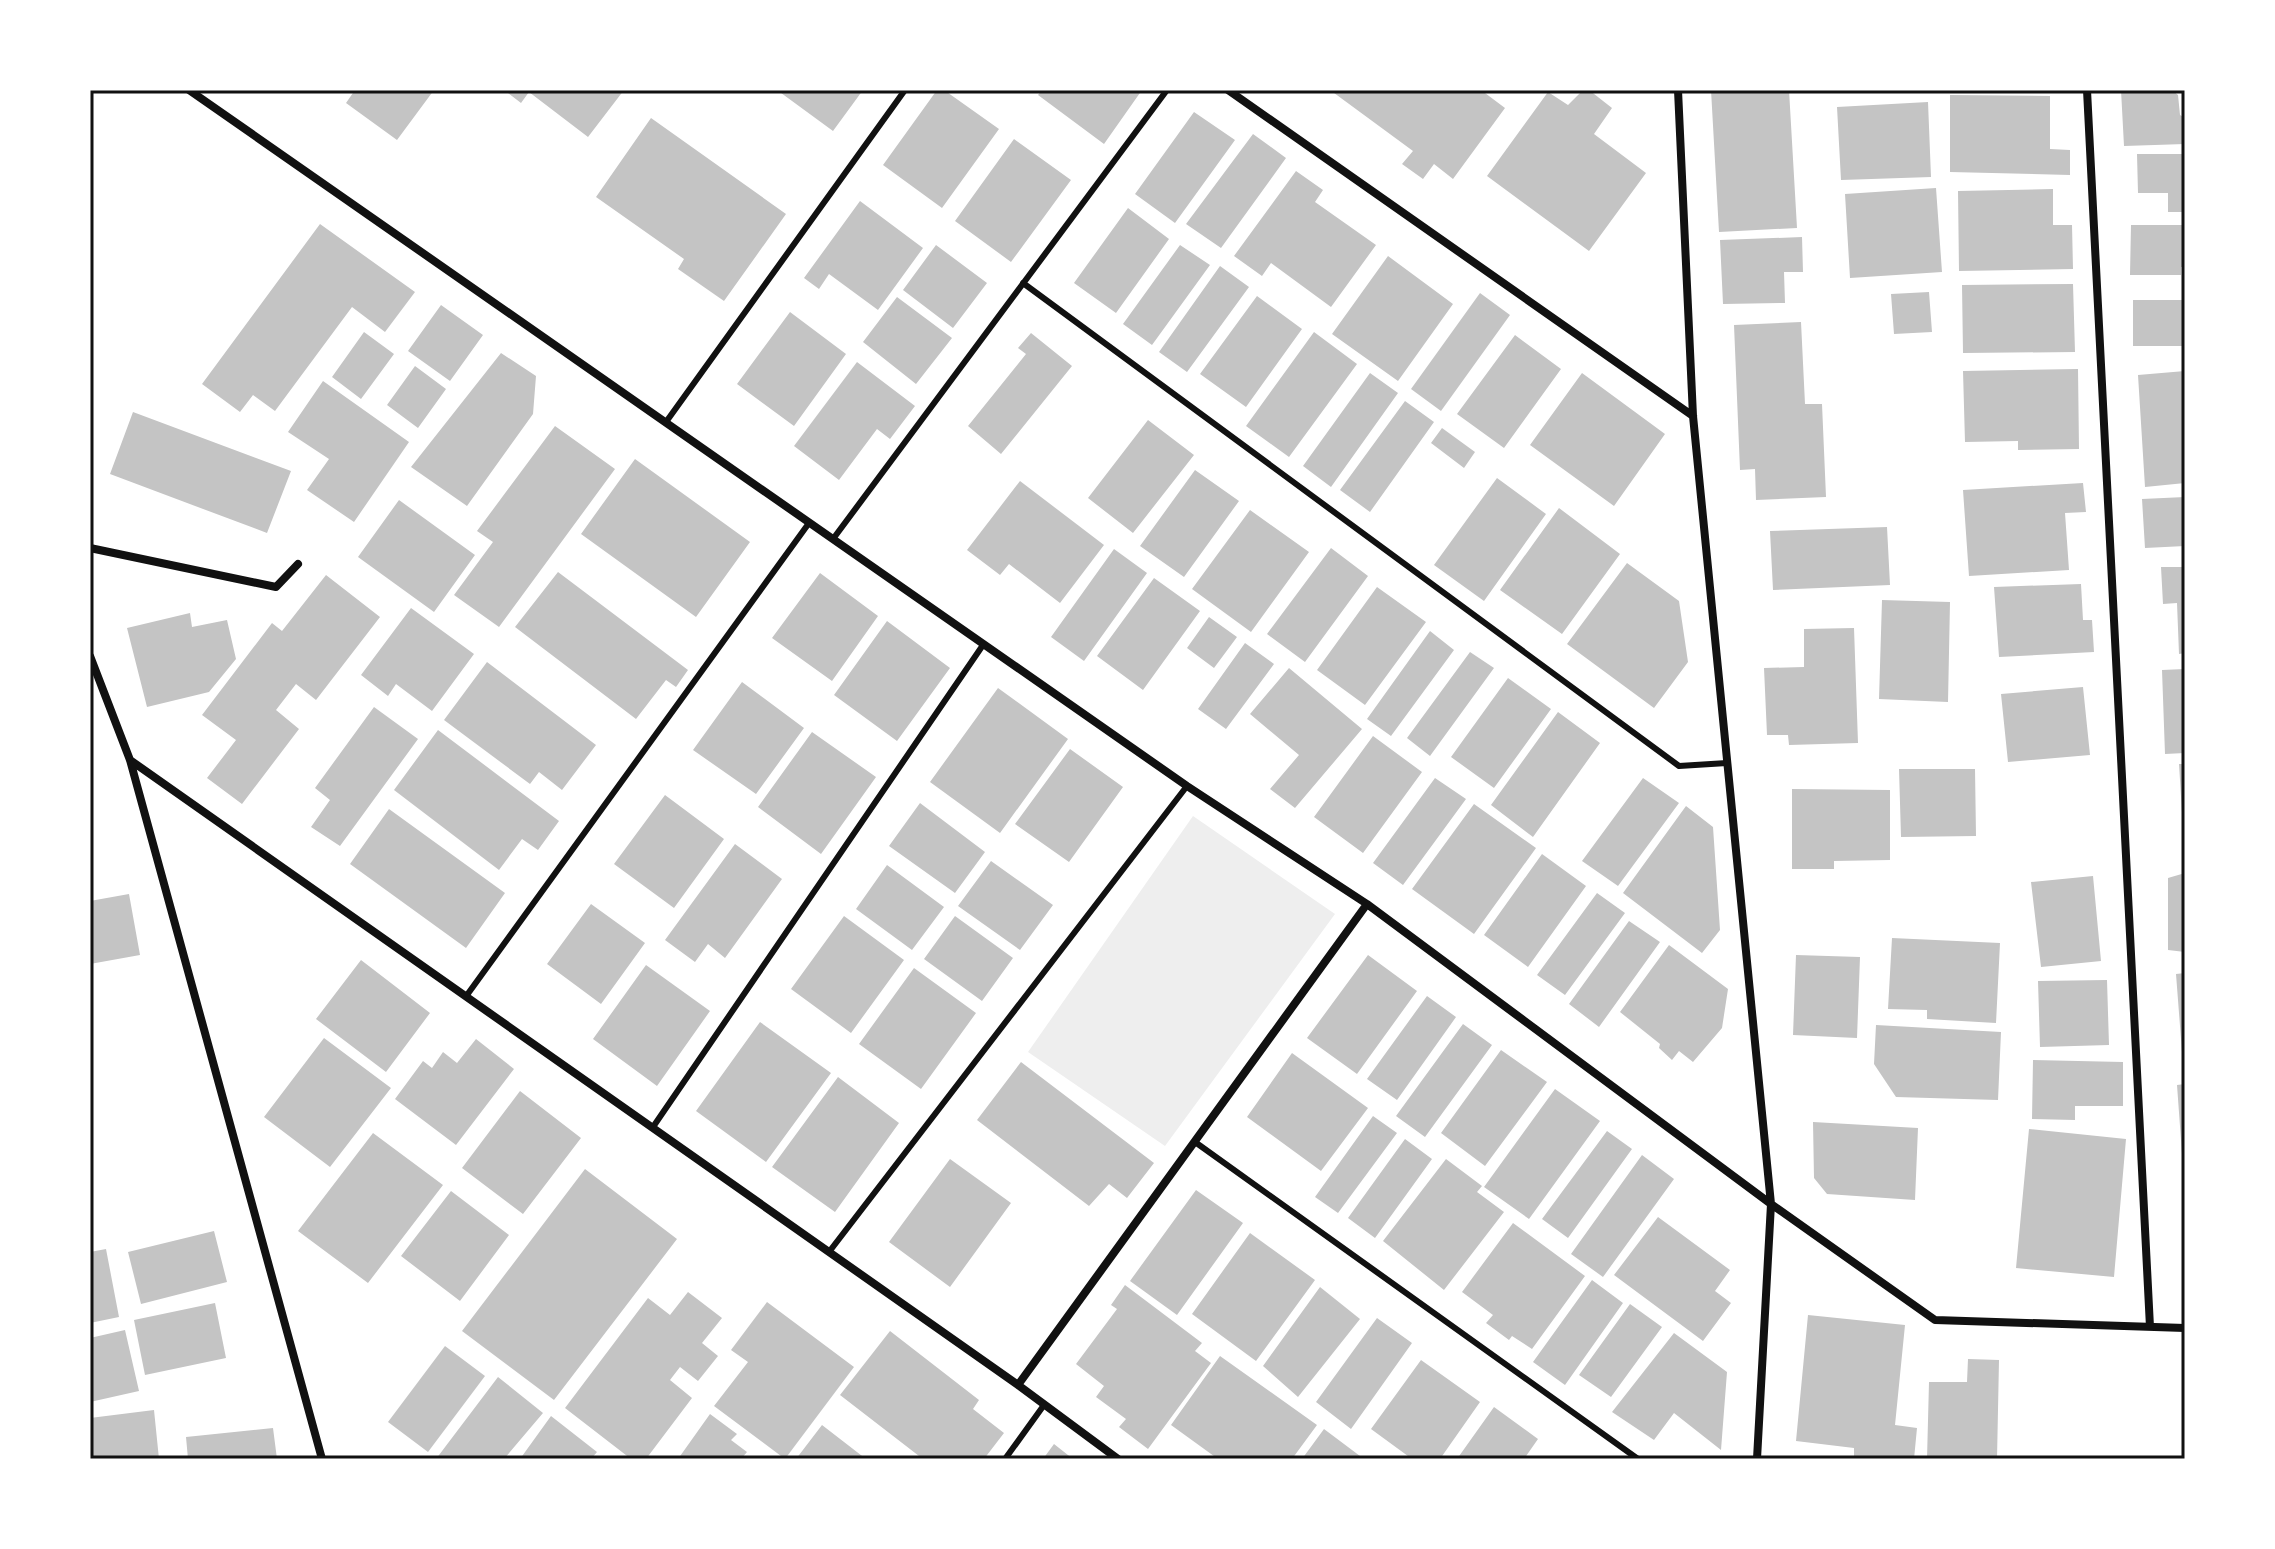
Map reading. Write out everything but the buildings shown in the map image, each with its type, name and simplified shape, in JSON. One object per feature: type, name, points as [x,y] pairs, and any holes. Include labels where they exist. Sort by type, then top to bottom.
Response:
[{"type":"street","points":[[189,90],[1187,786],[1367,904],[1771,1204],[1935,1320],[2185,1328]]},
{"type":"street","points":[[1228,90],[1693,416]]},
{"type":"street","points":[[1678,90],[1693,416],[1771,1204],[1757,1459]]},
{"type":"street","points":[[2087,90],[2150,1327]]},
{"type":"street","points":[[90,548],[276,587],[298,564]]},
{"type":"street","points":[[90,656],[130,760],[322,1459]]},
{"type":"street","points":[[130,760],[467,995],[1118,1459]]},
{"type":"street","points":[[1018,1385],[1367,904]]},
{"type":"lane","points":[[666,422],[905,90]]},
{"type":"lane","points":[[833,539],[1167,90]]},
{"type":"lane","points":[[1023,283],[1679,766],[1727,763]]},
{"type":"lane","points":[[467,995],[809,523]]},
{"type":"lane","points":[[653,1127],[983,645]]},
{"type":"lane","points":[[829,1252],[1187,786]]},
{"type":"lane","points":[[1195,1142],[1638,1459]]},
{"type":"lane","points":[[1005,1459],[1044,1405]]},
{"type":"shaded area","points":[[1193,816],[1335,914],[1165,1146],[1028,1052]]}]
